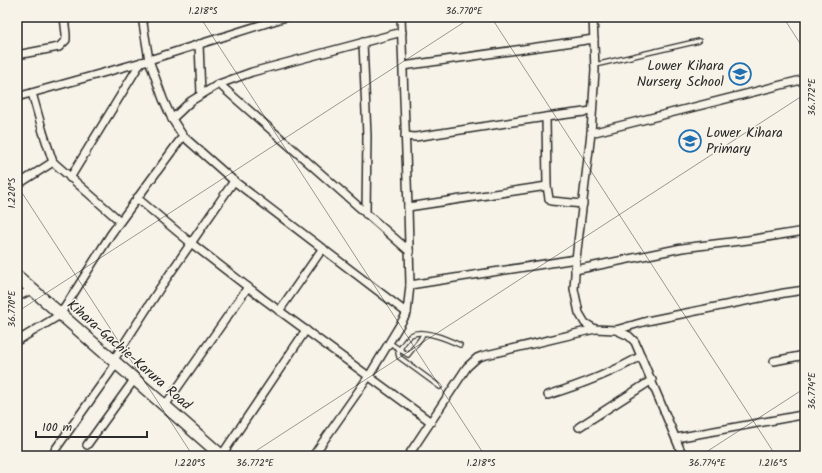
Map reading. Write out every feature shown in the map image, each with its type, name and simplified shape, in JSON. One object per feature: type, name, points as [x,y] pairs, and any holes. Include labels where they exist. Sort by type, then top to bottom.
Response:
[{"type":"street","points":[[17,55],[59,46],[66,40],[64,17]]},
{"type":"street","points":[[142,17],[149,60],[163,99],[172,119],[183,136],[234,181],[407,313]]},
{"type":"street","points":[[17,97],[149,60],[286,17]]},
{"type":"street","points":[[313,456],[369,376],[407,313],[410,285],[401,17]]},
{"type":"street","points":[[593,17],[595,65],[591,132],[576,259],[574,289],[579,313],[585,323],[595,329]]},
{"type":"street","points":[[172,119],[191,101],[219,84],[252,72],[402,32]]},
{"type":"street","points":[[403,66],[594,39]]},
{"type":"street","points":[[363,42],[367,136],[366,214]]},
{"type":"street","points":[[199,44],[201,94]]},
{"type":"street","points":[[70,178],[141,62]]},
{"type":"street","points":[[591,132],[805,79]]},
{"type":"street","points":[[219,84],[409,251]]},
{"type":"street","points":[[32,93],[53,162],[120,221]]},
{"type":"street","points":[[405,136],[415,137],[592,111]]},
{"type":"street","points":[[546,117],[548,199],[551,201],[583,204]]},
{"type":"street","points":[[17,341],[60,315],[111,234],[183,136]]},
{"type":"street","points":[[17,185],[53,162]]},
{"type":"street","points":[[54,450],[114,362],[160,288],[234,181]]},
{"type":"street","points":[[408,206],[547,186]]},
{"type":"street","points":[[137,198],[191,243],[279,311],[431,422]]},
{"type":"street","points":[[575,270],[682,248],[805,231]]},
{"type":"street","points":[[279,311],[323,248]]},
{"type":"street","points":[[410,285],[576,259]]},
{"type":"street","name":"Kihara-Gachie-Karura Road","points":[[17,276],[164,407],[222,456]]},
{"type":"street","points":[[164,407],[248,287]]},
{"type":"street","points":[[17,297],[31,290]]},
{"type":"street","points":[[408,456],[467,367],[477,358],[494,352],[595,329],[616,330],[647,321],[805,290]]},
{"type":"street","points":[[222,456],[306,330]]},
{"type":"street","points":[[616,330],[629,336],[635,342],[683,456]]},
{"type":"street","points":[[774,361],[805,355]]},
{"type":"street","points":[[548,395],[570,388],[641,356]]},
{"type":"street","points":[[87,445],[134,380]]},
{"type":"street","points":[[579,427],[652,380]]},
{"type":"street","points":[[676,438],[802,416]]},
{"type":"lane","points":[[595,65],[699,41]]},
{"type":"lane","points":[[390,343],[406,355],[409,354],[423,334]]},
{"type":"lane","points":[[440,387],[399,357],[399,350],[412,335],[423,334],[437,336],[460,346]]},
{"type":"place","name":"Lower Kihara Nursery School","points":[[740,74]]},
{"type":"place","name":"Lower Kihara Primary","points":[[690,141]]}]
